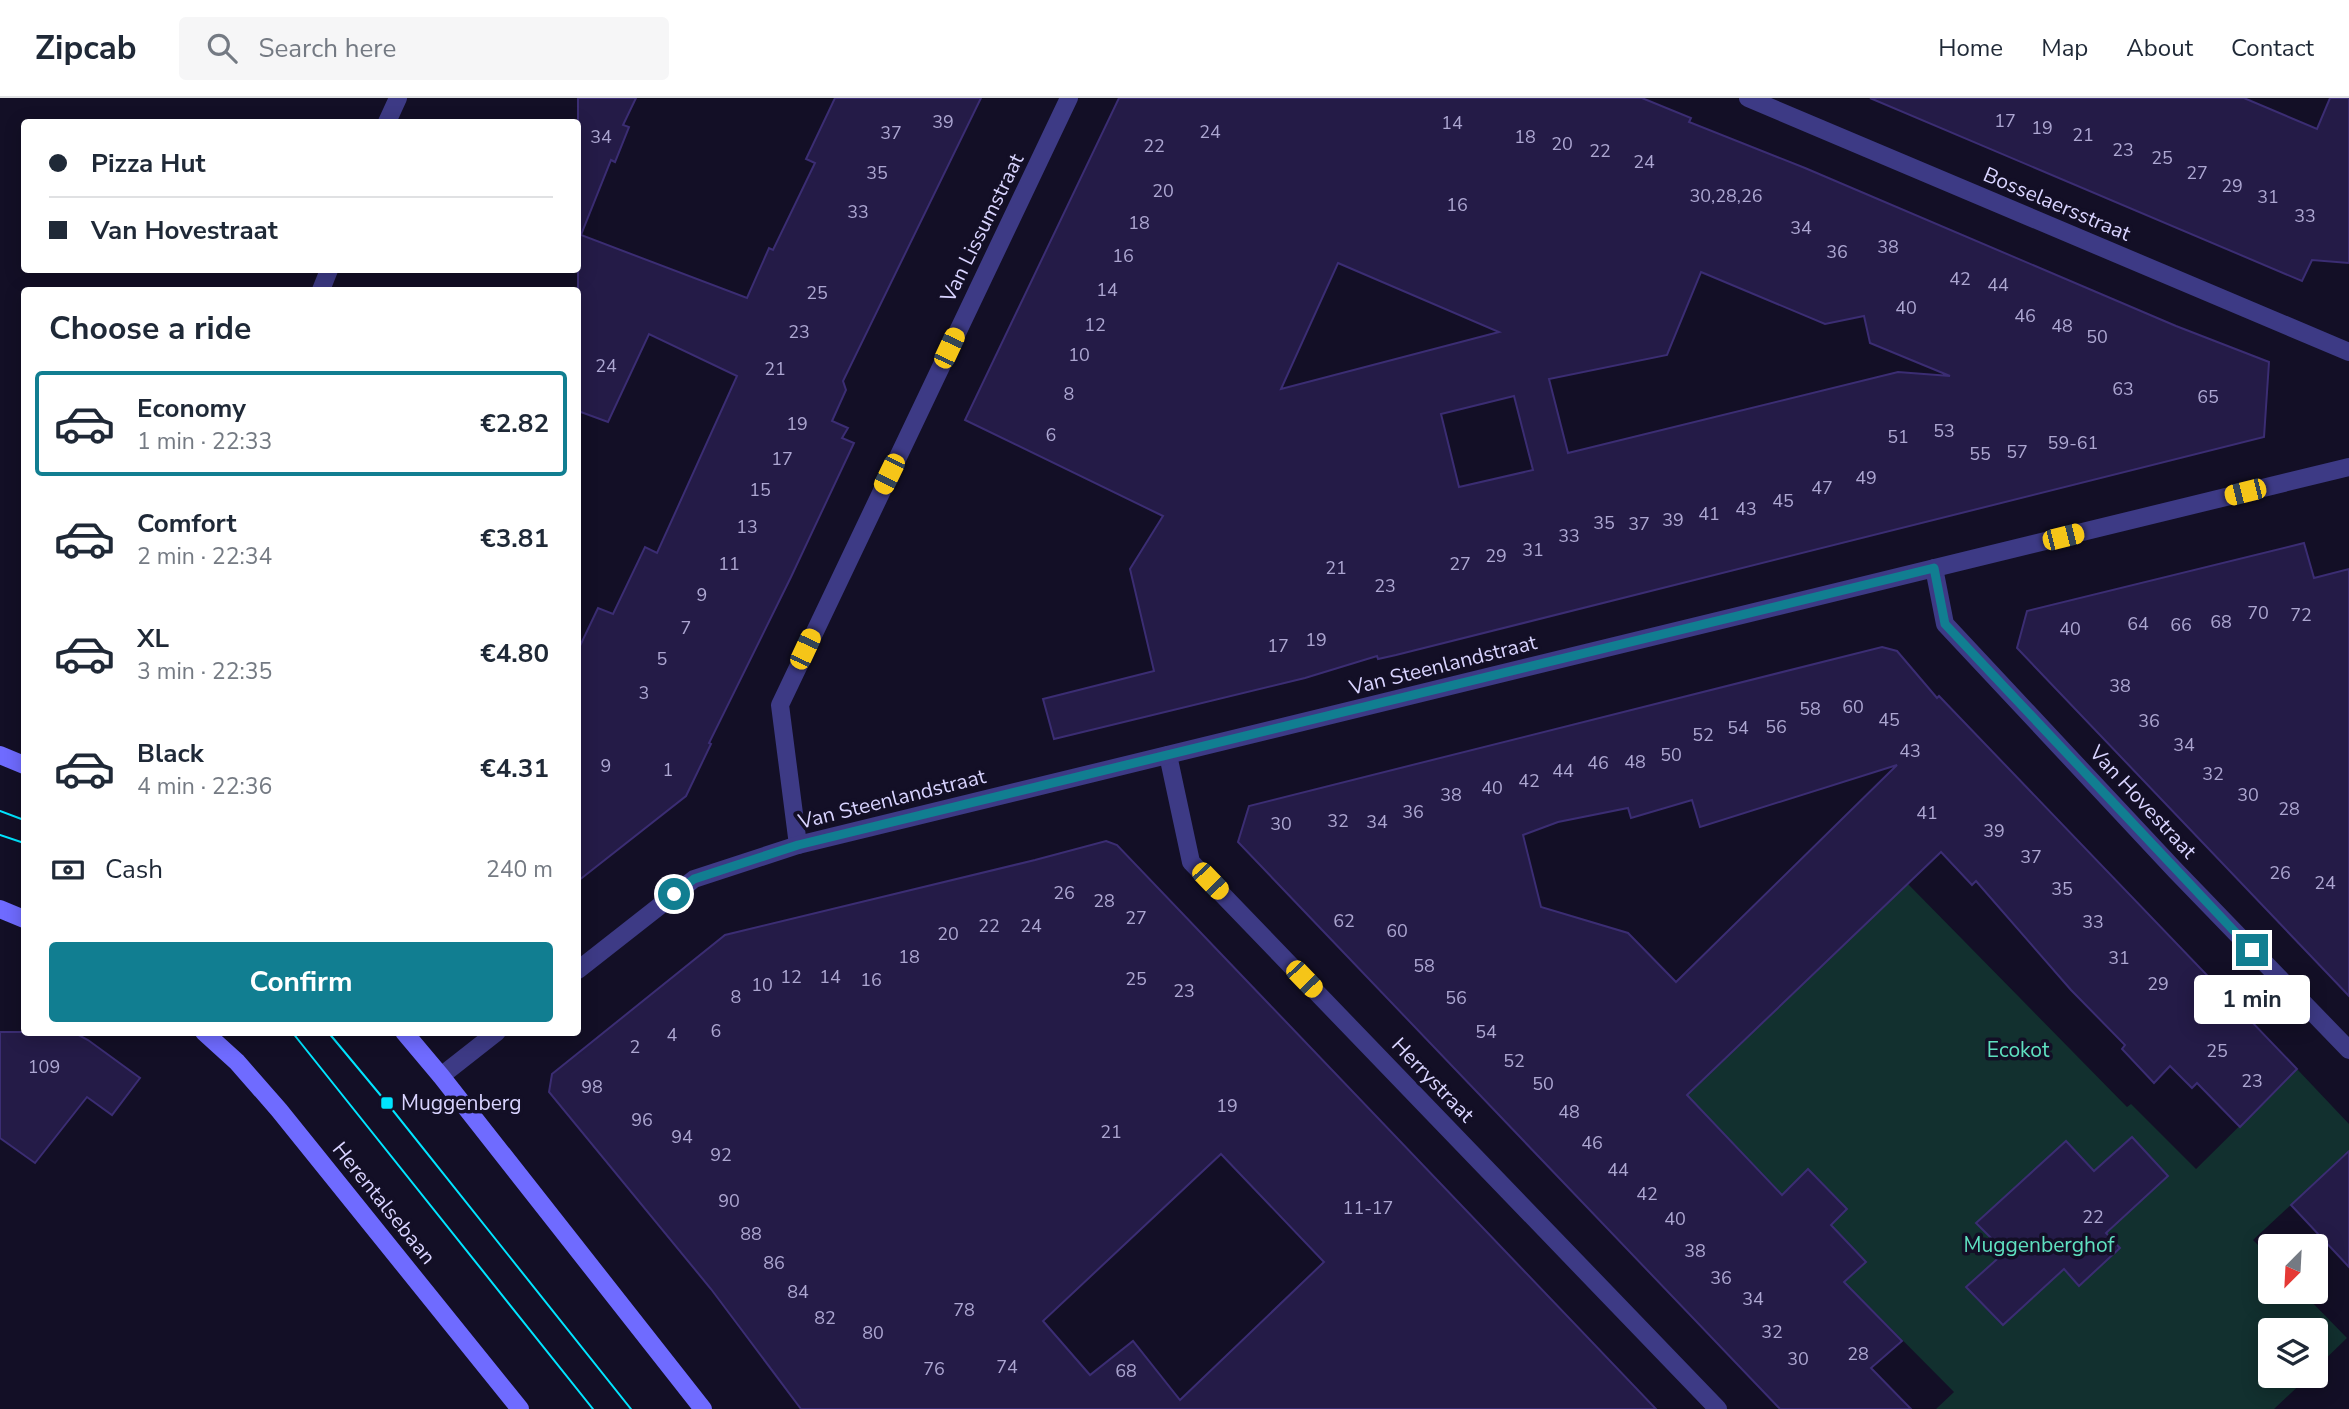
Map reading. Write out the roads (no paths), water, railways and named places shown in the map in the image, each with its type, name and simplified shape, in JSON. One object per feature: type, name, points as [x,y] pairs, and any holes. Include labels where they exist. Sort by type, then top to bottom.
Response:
[{"type":"main road","points":[[0,755],[21,764]]},
{"type":"main road","points":[[0,909],[21,918]]},
{"type":"main road","name":"Herentalsebaan","points":[[208,1036],[237,1062],[279,1110],[520,1409]]},
{"type":"main road","points":[[407,1036],[703,1409]]},
{"type":"street","points":[[388,119],[398,98]]},
{"type":"street","name":"Van Lissumstraat","points":[[798,845],[780,705],[1069,98]]},
{"type":"street","name":"Bosselaersstraat","points":[[1748,98],[2349,352]]},
{"type":"street","name":"Van Steenlandstraat","points":[[581,968],[694,879],[798,845],[2349,467]]},
{"type":"street","name":"Van Hovestraat","points":[[1934,568],[1945,624],[2175,870],[2349,1050]]},
{"type":"street","name":"Herrystraat","points":[[1168,755],[1191,862],[1718,1409]]},
{"type":"street","points":[[441,1076],[492,1036]]},
{"type":"tram line","points":[[0,811],[21,819]]},
{"type":"tram line","points":[[0,835],[21,842]]},
{"type":"tram line","points":[[295,1036],[593,1409]]},
{"type":"tram line","points":[[331,1036],[631,1409]]},
{"type":"place","name":"Muggenberg","points":[[387,1103]]},
{"type":"park label","name":"Ecokot","points":[[2018,1050]]},
{"type":"park label","name":"Muggenberghof","points":[[2039,1245]]}]
